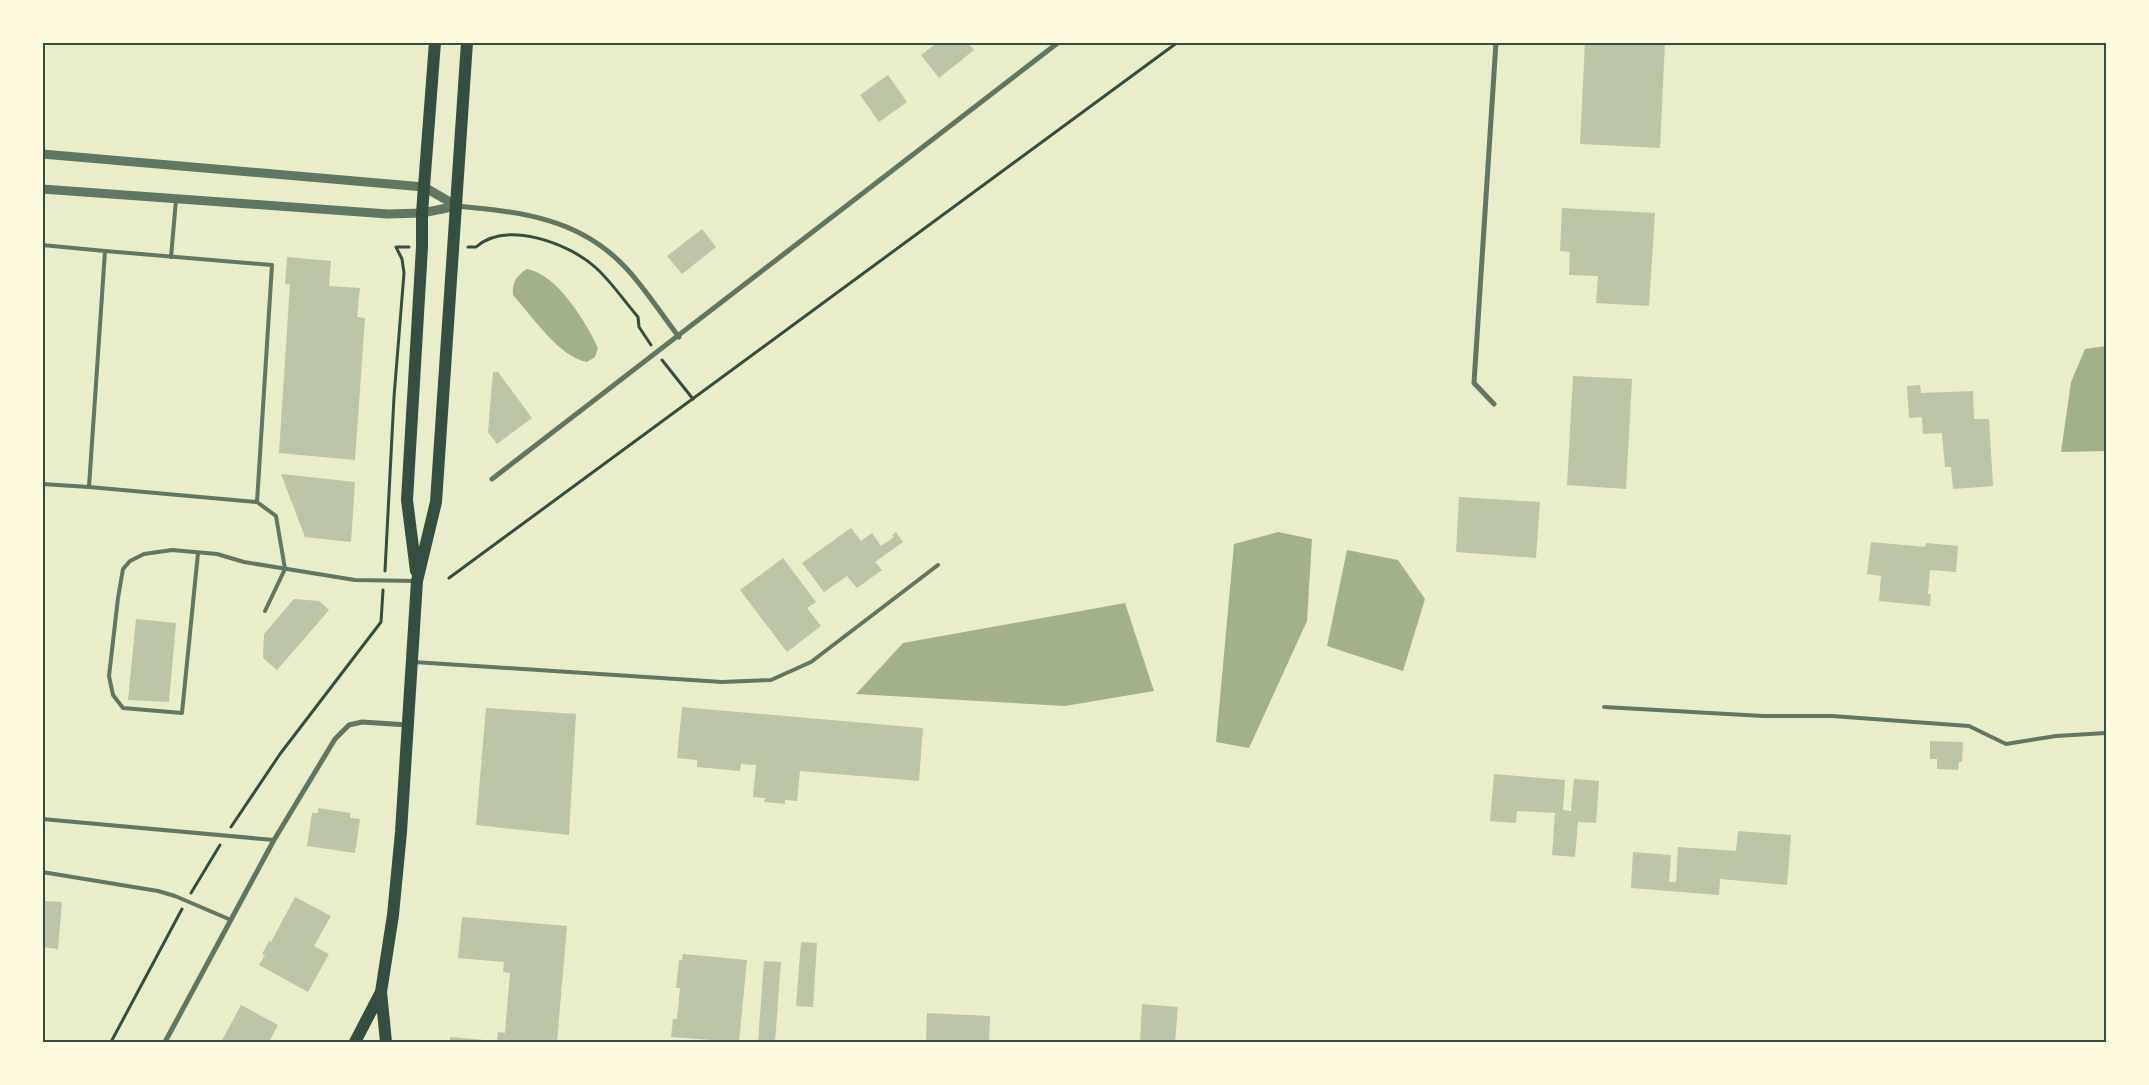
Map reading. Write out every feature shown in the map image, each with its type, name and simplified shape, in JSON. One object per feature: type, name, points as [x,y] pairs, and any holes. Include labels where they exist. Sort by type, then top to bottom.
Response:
[{"type":"main road","points":[[417,581],[407,500],[422,247],[422,212],[435,42]]},
{"type":"main road","points":[[386,1042],[381,992],[393,915],[417,581],[436,502],[467,42]]},
{"type":"main road","points":[[356,1042],[381,992]]},
{"type":"street","points":[[492,478],[678,337],[1058,42]]},
{"type":"street","points":[[1494,404],[1474,383],[1496,42]]},
{"type":"street","points":[[42,154],[424,187],[456,206]]},
{"type":"street","points":[[42,189],[388,214],[422,212],[456,206],[539,218],[577,230],[600,244],[626,267],[678,337]]},
{"type":"street","points":[[165,1042],[274,840],[335,739],[349,725],[362,722],[408,725]]},
{"type":"lane","points":[[171,257],[176,200]]},
{"type":"lane","points":[[42,245],[272,265],[257,502]]},
{"type":"lane","points":[[89,487],[105,251]]},
{"type":"lane","points":[[42,484],[257,502],[276,516],[285,569],[265,611]]},
{"type":"lane","points":[[198,553],[182,713],[123,708],[113,695],[108,676],[123,568],[130,561],[144,554],[172,550],[217,554],[244,562],[355,580],[417,581]]},
{"type":"lane","points":[[412,662],[722,682],[771,680],[811,662],[938,565]]},
{"type":"lane","points":[[1604,707],[1763,716],[1832,716],[1969,726],[2006,744],[2056,736],[2106,733]]},
{"type":"lane","points":[[42,819],[274,840]]},
{"type":"lane","points":[[42,872],[158,891],[175,896],[231,920]]},
{"type":"path","points":[[449,578],[1178,42]]},
{"type":"path","points":[[476,247],[485,238],[504,234],[528,236],[566,249],[595,267],[638,317],[639,327],[648,340]]},
{"type":"path","points":[[385,566],[394,396],[404,273],[402,260],[396,247]]},
{"type":"path","points":[[661,358],[693,399]]},
{"type":"path","points":[[381,622],[383,592]]},
{"type":"shaded area","points":[[527,269],[549,280],[569,301],[586,325],[598,348],[595,357],[587,362],[577,359],[566,352],[556,344],[513,295],[513,286],[516,280]]},
{"type":"shaded area","points":[[2106,346],[2106,451],[2061,452],[2071,382],[2085,349]]},
{"type":"shaded area","points":[[1278,532],[1312,539],[1307,621],[1249,748],[1216,742],[1234,544]]},
{"type":"shaded area","points":[[1347,550],[1398,560],[1425,599],[1403,671],[1327,646]]},
{"type":"shaded area","points":[[1125,603],[1154,691],[1065,706],[856,694],[903,643]]},
{"type":"building","points":[[938,42],[967,42],[974,50],[939,78],[921,55]]},
{"type":"building","points":[[1585,42],[1665,42],[1660,148],[1580,144]]},
{"type":"building","points":[[888,75],[907,102],[879,122],[860,95]]},
{"type":"building","points":[[1562,208],[1655,213],[1649,306],[1596,303],[1598,276],[1569,275],[1570,252],[1560,251]]},
{"type":"building","points":[[702,229],[716,247],[682,274],[667,256]]},
{"type":"building","points":[[287,257],[331,261],[329,286],[360,288],[357,317],[365,318],[355,460],[279,453],[290,284],[285,284]]},
{"type":"building","points":[[493,372],[498,372],[532,418],[497,444],[488,432]]},
{"type":"building","points":[[1573,376],[1632,379],[1626,489],[1567,485]]},
{"type":"building","points":[[1920,385],[1921,393],[1973,391],[1974,419],[1989,419],[1993,486],[1953,489],[1951,467],[1945,467],[1942,433],[1923,434],[1922,417],[1909,418],[1907,386]]},
{"type":"building","points":[[281,474],[355,482],[351,542],[305,537]]},
{"type":"building","points":[[1459,497],[1540,502],[1536,558],[1456,552]]},
{"type":"building","points":[[851,528],[861,541],[872,533],[881,546],[894,537],[892,535],[896,532],[903,542],[875,562],[882,570],[857,588],[847,576],[824,592],[802,563]]},
{"type":"building","points":[[1871,542],[1925,547],[1926,543],[1958,546],[1956,572],[1930,570],[1928,594],[1931,594],[1930,606],[1879,601],[1881,576],[1867,574]]},
{"type":"building","points":[[783,558],[816,602],[807,608],[821,626],[787,652],[740,590]]},
{"type":"building","points":[[294,599],[319,601],[329,610],[277,670],[263,658],[264,634]]},
{"type":"building","points":[[136,619],[176,623],[169,702],[128,700]]},
{"type":"building","points":[[682,707],[923,728],[919,781],[800,771],[797,801],[785,800],[785,804],[764,802],[765,798],[753,797],[756,765],[741,764],[740,771],[697,767],[697,760],[677,758]]},
{"type":"building","points":[[486,708],[576,714],[569,835],[476,825]]},
{"type":"building","points":[[1930,741],[1963,742],[1962,762],[1959,762],[1958,770],[1937,769],[1937,759],[1930,759]]},
{"type":"building","points":[[1494,774],[1565,780],[1563,810],[1571,811],[1574,779],[1599,781],[1596,823],[1578,822],[1575,857],[1552,855],[1555,813],[1517,811],[1516,823],[1490,821]]},
{"type":"building","points":[[318,808],[350,813],[350,818],[360,819],[355,853],[307,846],[312,813],[318,813]]},
{"type":"building","points":[[1738,831],[1791,835],[1787,885],[1720,879],[1719,895],[1631,888],[1633,852],[1671,855],[1669,882],[1676,882],[1678,847],[1736,851]]},
{"type":"building","points":[[295,897],[331,916],[314,946],[329,954],[308,992],[259,965],[265,955],[262,954],[269,941],[271,942]]},
{"type":"building","points":[[42,901],[62,902],[58,949],[42,947]]},
{"type":"building","points":[[462,917],[567,926],[557,1042],[497,1042],[498,1032],[505,1033],[510,973],[503,972],[504,962],[458,958]]},
{"type":"building","points":[[801,942],[817,943],[813,1007],[796,1006]]},
{"type":"building","points":[[683,954],[747,960],[739,1042],[671,1037],[673,1019],[677,1019],[680,988],[676,988],[679,960],[682,960]]},
{"type":"building","points":[[764,961],[781,962],[775,1042],[758,1042]]},
{"type":"building","points":[[1142,1004],[1178,1007],[1175,1042],[1140,1042]]},
{"type":"building","points":[[241,1005],[278,1025],[269,1042],[221,1042]]},
{"type":"building","points":[[927,1013],[990,1016],[989,1042],[926,1042]]},
{"type":"building","points":[[450,1037],[496,1041],[496,1042],[450,1042]]}]
